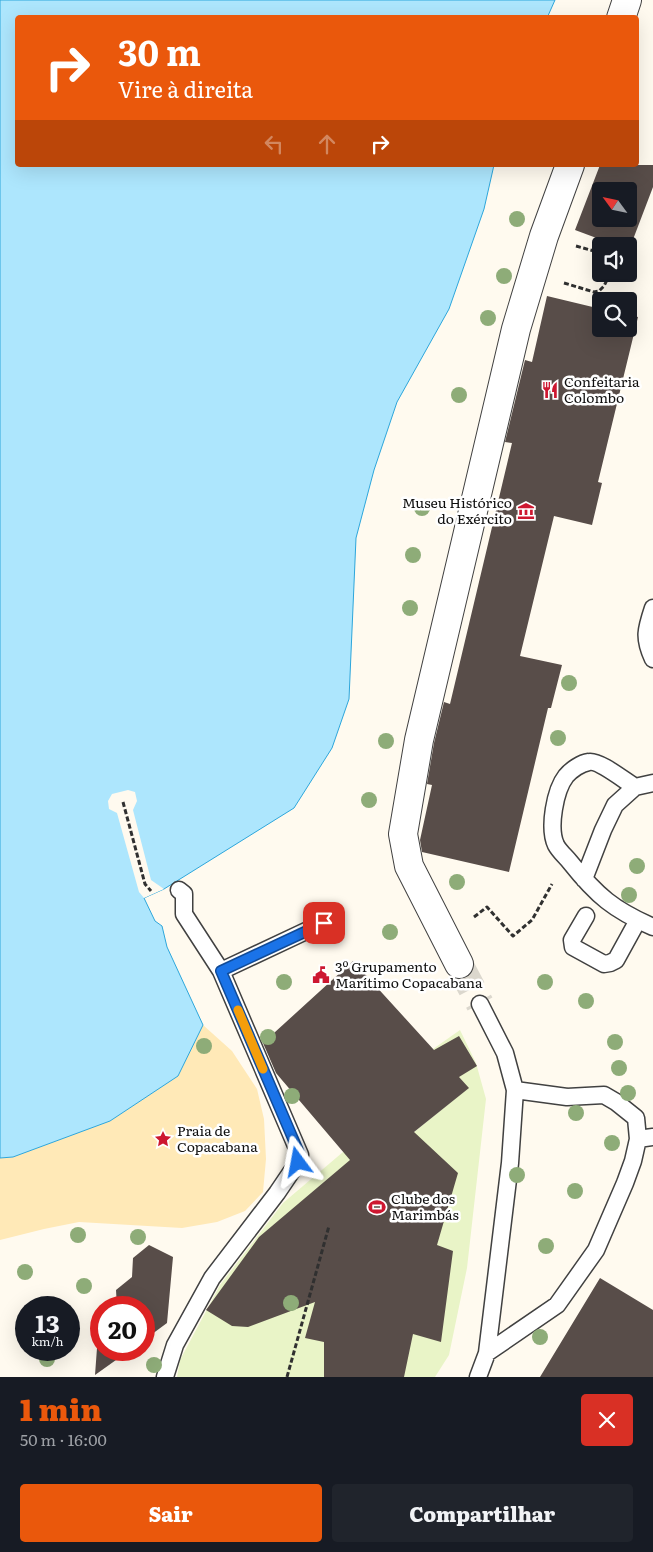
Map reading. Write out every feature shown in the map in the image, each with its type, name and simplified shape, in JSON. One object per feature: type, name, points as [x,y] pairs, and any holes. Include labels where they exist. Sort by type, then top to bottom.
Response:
[{"type":"street","points":[[622,15],[627,0]]},
{"type":"street","points":[[459,964],[409,866],[403,834],[419,740],[516,329],[544,236],[569,167]]},
{"type":"lane","points":[[653,608],[646,632],[646,642],[653,659]]},
{"type":"lane","points":[[635,787],[597,763],[590,762],[577,767],[567,775],[560,786],[552,828],[556,845],[584,879],[613,907],[653,927]]},
{"type":"lane","points":[[584,879],[615,805],[635,787],[653,783]]},
{"type":"lane","points":[[165,1377],[175,1345],[212,1278],[277,1193],[298,1162],[300,1155],[221,971],[184,914],[184,894],[179,890]]},
{"type":"lane","points":[[586,916],[572,940],[573,947],[604,964],[616,960],[638,920]]},
{"type":"lane","points":[[221,971],[324,923]]},
{"type":"lane","points":[[478,1377],[487,1353],[510,1163],[515,1090],[505,1053],[480,1004]]},
{"type":"lane","points":[[487,1353],[557,1305],[596,1250],[646,1138],[636,1118],[616,1102],[604,1096],[567,1096],[515,1090]]},
{"type":"path","points":[[533,274],[594,292],[599,291],[606,282]]},
{"type":"path","points":[[123,802],[146,887],[159,894],[179,890]]},
{"type":"path","points":[[445,938],[487,907],[513,936],[532,920],[555,880]]},
{"type":"path","points":[[287,1377],[329,1226]]},
{"type":"sand","name":"Praia de Copacabana","points":[[203,1025],[232,1051],[257,1089],[264,1119],[266,1159],[263,1192],[245,1211],[217,1222],[182,1228],[79,1222],[0,1240],[0,1158],[13,1157],[110,1121],[178,1076]]},
{"type":"green space","name":"Clube dos Marimbás","points":[[460,1030],[476,1063],[486,1099],[467,1268],[449,1355],[435,1377],[177,1377],[180,1360],[220,1285],[283,1203],[343,1152],[380,1160],[468,1088],[433,1049]]},
{"type":"water","points":[[0,0],[555,0],[548,15],[15,15],[15,167],[494,167],[484,209],[449,309],[397,402],[374,470],[356,538],[349,699],[332,748],[294,808],[164,889],[144,898],[155,921],[162,926],[167,947],[203,1025],[178,1076],[110,1121],[13,1157],[0,1158]]},
{"type":"pier","points":[[128,790],[135,792],[137,801],[133,810],[151,880],[164,889],[144,898],[139,892],[117,813],[109,809],[108,801],[112,794]]},
{"type":"building","points":[[653,165],[653,187],[638,226],[638,182],[593,182],[599,167]]},
{"type":"building","points":[[592,186],[592,228],[637,228],[634,237],[594,237],[575,230]]},
{"type":"building","points":[[547,296],[592,307],[592,337],[633,337],[598,482],[602,483],[592,525],[554,516],[520,656],[562,665],[551,708],[548,708],[509,872],[422,852],[420,840],[432,785],[427,784],[434,743],[444,702],[450,704],[512,443],[505,442],[525,360],[532,362]]},
{"type":"building","name":"Clube dos Marimbás","points":[[353,961],[434,1050],[459,1036],[477,1066],[459,1077],[469,1088],[414,1132],[458,1173],[437,1245],[453,1251],[441,1342],[413,1334],[404,1377],[324,1377],[324,1342],[305,1338],[315,1302],[248,1327],[232,1326],[206,1310],[259,1237],[350,1160],[276,1073],[263,1043]]},
{"type":"building","points":[[149,1245],[173,1257],[167,1323],[155,1332],[155,1296],[116,1296],[116,1290],[132,1277],[133,1258]]},
{"type":"building","points":[[600,1278],[653,1310],[653,1377],[540,1377]]},
{"type":"building","points":[[96,1361],[115,1361],[95,1375]]},
{"type":"tunnel","points":[[459,964],[480,1004]]},
{"type":"slow traffic","points":[[238,1010],[263,1069]]},
{"type":"place","name":"Confeitaria Colombo","points":[[550,390]]},
{"type":"place","name":"Museu Histórico do Exército","points":[[526,511]]},
{"type":"place","name":"3º Grupamento Marítimo Copacabana","points":[[321,975]]},
{"type":"place","name":"Praia de Copacabana","points":[[163,1139]]},
{"type":"place","name":"Clube dos Marimbás","points":[[377,1207]]},
{"type":"route","points":[[298,1162],[300,1155],[221,971],[324,923]]}]
